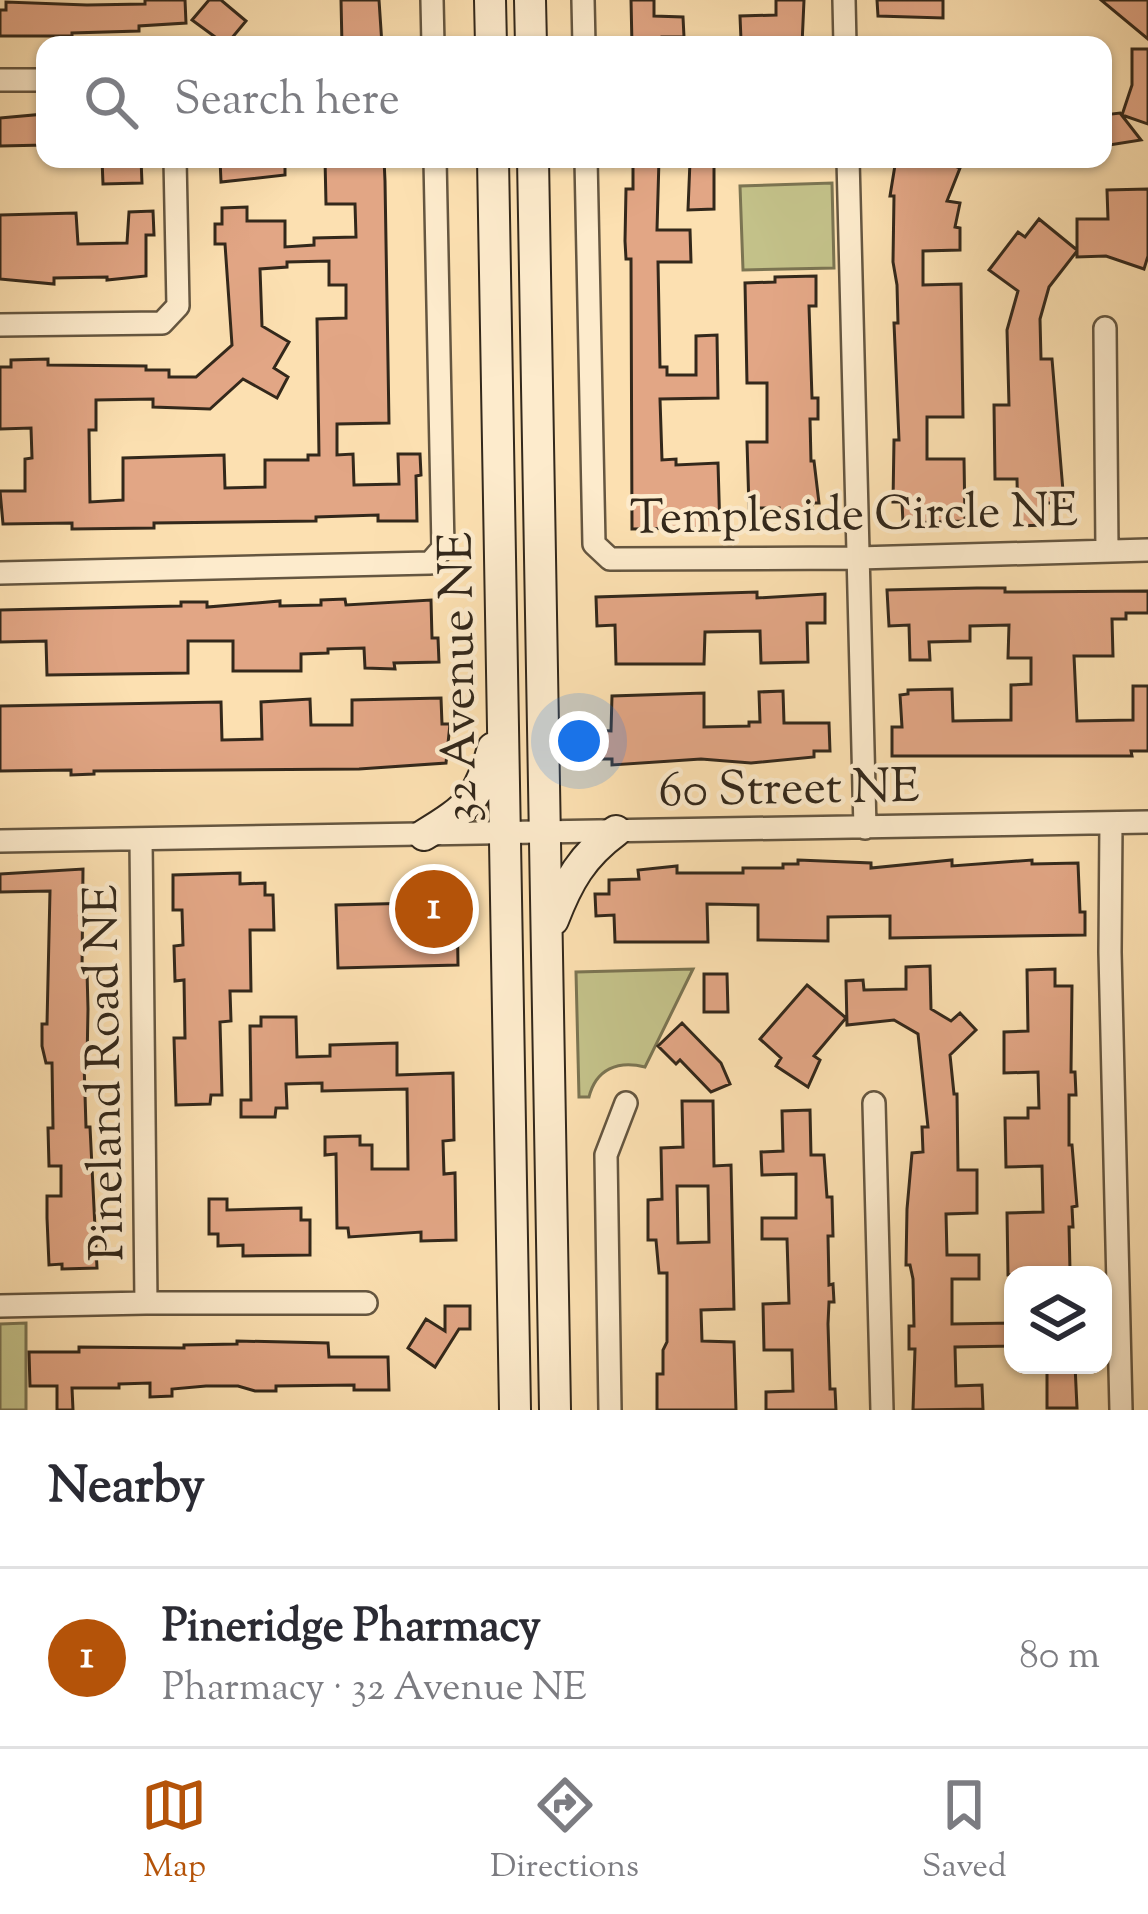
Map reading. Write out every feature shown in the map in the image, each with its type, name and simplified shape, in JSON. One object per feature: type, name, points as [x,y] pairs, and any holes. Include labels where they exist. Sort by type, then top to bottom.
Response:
[{"type":"main road","points":[[490,0],[490,36]]},
{"type":"main road","points":[[530,0],[531,36]]},
{"type":"main road","name":"32 Avenue NE","points":[[493,168],[515,1410]]},
{"type":"main road","name":"32 Avenue NE","points":[[533,168],[555,1410]]},
{"type":"main road","points":[[424,835],[473,802],[502,719]]},
{"type":"main road","points":[[547,936],[568,880],[593,848],[616,831]]},
{"type":"street","points":[[432,0],[433,36]]},
{"type":"street","points":[[583,0],[584,36]]},
{"type":"street","points":[[844,0],[845,36]]},
{"type":"street","points":[[0,80],[36,80]]},
{"type":"street","points":[[0,325],[162,322],[178,306],[175,168]]},
{"type":"street","points":[[0,573],[430,563],[443,548],[435,168]]},
{"type":"street","name":"Templeside Circle NE","points":[[586,168],[594,544],[599,554],[610,559],[858,558],[1148,550]]},
{"type":"street","points":[[848,168],[865,827]]},
{"type":"street","points":[[1105,328],[1108,550]]},
{"type":"street","points":[[1111,823],[1121,1410]]},
{"type":"street","name":"60 Street NE","points":[[0,841],[1148,823]]},
{"type":"street","name":"Pineland Road NE","points":[[0,1306],[146,1303],[141,840]]},
{"type":"street","points":[[610,1410],[605,1155],[626,1103]]},
{"type":"street","points":[[874,1103],[882,1410]]},
{"type":"street","points":[[146,1303],[366,1303]]},
{"type":"shaded area","points":[[832,183],[834,268],[743,270],[740,186]]},
{"type":"shaded area","points":[[693,969],[645,1067],[610,1069],[597,1080],[589,1097],[579,1097],[576,972]]},
{"type":"shaded area","points":[[26,1323],[26,1410],[0,1410],[0,1324]]},
{"type":"building","points":[[145,0],[185,0],[186,23],[72,36],[0,36],[0,10],[6,10],[6,2],[87,5],[145,4]]},
{"type":"building","points":[[209,0],[221,0],[246,21],[234,36],[214,36],[192,20]]},
{"type":"building","points":[[341,0],[379,0],[381,36],[342,36]]},
{"type":"building","points":[[631,0],[654,0],[654,16],[683,17],[684,36],[632,36]]},
{"type":"building","points":[[776,0],[804,0],[802,36],[741,36],[740,16],[776,15]]},
{"type":"building","points":[[877,0],[943,0],[943,18],[878,16]]},
{"type":"building","points":[[1101,0],[1148,0],[1148,39]]},
{"type":"building","points":[[1132,49],[1148,49],[1148,124],[1122,115],[1132,85]]},
{"type":"building","points":[[1120,113],[1141,140],[1112,145],[1112,114]]},
{"type":"building","points":[[36,115],[36,145],[0,146],[0,118]]},
{"type":"building","points":[[102,168],[141,168],[142,183],[103,184]]},
{"type":"building","points":[[220,168],[285,168],[285,175],[221,182]]},
{"type":"building","points":[[325,168],[384,168],[389,423],[337,424],[337,455],[353,454],[354,485],[399,484],[398,454],[420,454],[417,521],[378,521],[378,515],[316,517],[316,521],[154,523],[154,528],[3,524],[0,491],[25,491],[25,459],[32,458],[31,428],[0,429],[0,367],[11,367],[11,360],[48,359],[48,365],[146,366],[146,370],[169,370],[169,377],[196,377],[232,345],[225,244],[215,244],[215,224],[222,224],[222,208],[247,207],[247,221],[285,221],[285,247],[314,245],[314,238],[356,237],[355,204],[326,204]],"holes":[[[329,261],[329,285],[346,285],[346,318],[317,319],[319,455],[308,455],[308,460],[265,460],[265,487],[225,488],[224,455],[123,458],[123,500],[90,502],[89,430],[96,430],[96,400],[153,399],[153,407],[210,409],[243,379],[277,398],[288,377],[274,368],[289,342],[262,326],[260,269],[287,267],[287,262]]]},
{"type":"building","points":[[633,168],[659,168],[657,230],[690,230],[691,262],[658,262],[660,367],[667,367],[667,375],[696,375],[696,336],[717,335],[718,398],[660,399],[662,460],[676,459],[676,465],[718,463],[720,532],[632,529],[631,259],[626,259],[625,241],[626,189],[633,189]]},
{"type":"building","points":[[690,168],[714,168],[714,209],[688,210]]},
{"type":"building","points":[[895,168],[960,168],[947,201],[960,203],[955,227],[960,228],[960,250],[923,251],[923,285],[961,284],[963,417],[927,417],[927,459],[964,459],[965,521],[903,523],[902,502],[893,502],[894,440],[899,440],[894,323],[898,323],[894,196],[890,196]]},
{"type":"building","points":[[1148,189],[1144,269],[1106,256],[1077,257],[1077,251],[1049,287],[1040,319],[1041,359],[1052,359],[1064,503],[1046,503],[1045,525],[1018,526],[1017,479],[995,479],[994,405],[1009,405],[1007,330],[1018,291],[989,270],[1018,232],[1025,237],[1039,219],[1077,250],[1077,219],[1108,219],[1107,190]]},
{"type":"building","points":[[153,211],[154,235],[146,235],[146,276],[54,278],[54,284],[0,279],[0,215],[76,213],[78,244],[127,243],[129,212]]},
{"type":"building","points":[[816,276],[816,306],[809,306],[812,398],[818,398],[818,419],[810,419],[819,503],[812,503],[813,522],[779,525],[779,508],[749,508],[747,442],[767,442],[767,383],[747,383],[745,283]]},
{"type":"building","points":[[1005,588],[1005,592],[1148,591],[1148,613],[1126,613],[1126,619],[1112,619],[1113,656],[1074,656],[1077,721],[1133,720],[1133,686],[1148,686],[1148,751],[1131,751],[1132,756],[892,756],[892,727],[902,727],[900,695],[908,690],[952,689],[953,721],[1011,720],[1011,685],[1031,684],[1031,658],[1008,658],[1009,625],[970,626],[970,641],[929,642],[930,660],[910,660],[909,625],[889,626],[887,590]]},
{"type":"building","points":[[757,592],[757,598],[825,594],[825,623],[807,623],[808,662],[761,663],[760,631],[705,632],[704,664],[616,664],[615,625],[597,626],[596,597]]},
{"type":"building","points":[[345,599],[346,605],[431,600],[432,638],[438,638],[439,662],[365,668],[364,648],[328,649],[328,653],[301,654],[301,671],[233,671],[233,641],[188,641],[188,673],[47,675],[46,641],[0,642],[0,610],[181,606],[181,602],[207,602],[207,607],[280,601],[280,606],[321,605],[321,600]]},
{"type":"building","points":[[783,691],[784,723],[829,723],[830,751],[751,763],[701,759],[612,765],[612,759],[594,759],[594,730],[611,731],[612,696],[704,693],[704,727],[749,726],[749,722],[760,722],[759,692]]},
{"type":"building","points":[[441,698],[442,724],[450,724],[446,763],[71,775],[71,770],[0,771],[0,706],[221,702],[222,740],[262,739],[261,702],[310,699],[311,725],[352,725],[352,700]]},
{"type":"building","points":[[798,860],[871,863],[871,868],[952,860],[952,866],[1032,860],[1032,864],[1078,863],[1085,935],[890,938],[890,916],[828,917],[828,941],[758,940],[758,905],[707,904],[708,942],[615,942],[614,915],[596,916],[595,894],[609,894],[609,880],[639,879],[638,870],[677,866],[677,873],[743,873],[743,868],[783,868]]},
{"type":"building","points":[[83,869],[86,1127],[90,1127],[97,1268],[62,1269],[62,1264],[49,1265],[47,1218],[47,1196],[61,1196],[61,1166],[49,1166],[52,1063],[46,1063],[42,1046],[42,1024],[47,1024],[50,891],[0,892],[0,874]]},
{"type":"building","points":[[240,873],[240,884],[265,883],[265,895],[273,895],[274,930],[250,930],[251,991],[230,991],[231,1021],[220,1022],[222,1095],[211,1095],[210,1104],[176,1105],[174,1038],[185,1038],[184,980],[175,981],[174,946],[183,945],[182,910],[173,910],[173,875]]},
{"type":"building","points":[[457,902],[458,965],[338,968],[336,905]]},
{"type":"building","points":[[930,966],[931,1009],[951,1021],[960,1013],[976,1030],[950,1055],[957,1094],[958,1170],[977,1170],[977,1213],[946,1214],[947,1255],[979,1255],[979,1279],[952,1279],[952,1324],[1004,1323],[1004,1346],[955,1347],[956,1386],[982,1385],[983,1409],[913,1410],[915,1349],[909,1349],[909,1326],[914,1326],[913,1279],[906,1265],[907,1209],[912,1153],[923,1152],[922,1127],[928,1127],[918,1034],[894,1020],[847,1025],[846,981],[863,980],[864,990],[906,989],[906,967]]},
{"type":"building","points":[[1055,969],[1055,986],[1072,986],[1071,1072],[1075,1072],[1076,1095],[1069,1095],[1069,1145],[1077,1206],[1072,1207],[1073,1227],[1069,1227],[1070,1266],[1008,1266],[1007,1213],[1043,1212],[1042,1166],[1006,1167],[1005,1118],[1028,1118],[1028,1108],[1039,1108],[1038,1072],[1004,1073],[1004,1032],[1028,1031],[1027,970]]},
{"type":"building","points":[[704,974],[727,974],[728,1012],[704,1012]]},
{"type":"building","points":[[807,985],[846,1018],[814,1056],[820,1060],[808,1087],[776,1066],[781,1058],[760,1039]]},
{"type":"building","points":[[261,1017],[296,1017],[297,1057],[330,1056],[330,1045],[397,1043],[397,1075],[453,1073],[454,1140],[443,1141],[444,1174],[455,1173],[456,1240],[421,1241],[421,1232],[349,1237],[348,1228],[337,1228],[336,1154],[325,1155],[325,1137],[360,1136],[360,1145],[372,1145],[372,1169],[408,1169],[407,1089],[322,1091],[322,1083],[286,1084],[287,1108],[276,1108],[275,1117],[241,1117],[241,1100],[251,1100],[250,1026],[261,1026]]},
{"type":"building","points":[[682,1023],[721,1063],[730,1084],[711,1092],[680,1060],[676,1064],[658,1046]]},
{"type":"building","points":[[682,1101],[713,1101],[714,1166],[731,1165],[734,1309],[701,1310],[702,1341],[734,1342],[736,1410],[657,1410],[657,1374],[663,1374],[667,1342],[667,1273],[659,1273],[656,1240],[648,1240],[648,1200],[662,1199],[661,1148],[683,1147]],"holes":[[[677,1186],[708,1186],[709,1242],[678,1243]]]},
{"type":"building","points":[[810,1110],[811,1155],[824,1155],[827,1197],[832,1197],[833,1236],[828,1236],[834,1302],[829,1302],[828,1324],[830,1389],[835,1389],[836,1410],[766,1410],[766,1392],[793,1391],[792,1350],[764,1350],[763,1304],[789,1303],[787,1239],[762,1239],[762,1218],[796,1218],[796,1174],[762,1175],[761,1152],[783,1151],[782,1111]]},
{"type":"building","points":[[209,1199],[227,1199],[227,1210],[301,1208],[301,1220],[310,1220],[310,1255],[243,1256],[243,1245],[218,1246],[218,1234],[209,1234]]},
{"type":"building","points":[[445,1306],[470,1306],[470,1329],[459,1329],[435,1367],[408,1348],[426,1319],[445,1331]]},
{"type":"building","points":[[237,1341],[328,1343],[329,1357],[388,1357],[389,1390],[354,1390],[354,1385],[276,1386],[276,1391],[206,1386],[172,1389],[172,1396],[150,1397],[150,1383],[119,1384],[119,1388],[72,1388],[73,1410],[57,1410],[57,1386],[30,1386],[29,1352],[79,1352],[79,1347],[184,1348]]},
{"type":"building","points":[[1047,1374],[1075,1374],[1077,1408],[1047,1408]]},
{"type":"place","name":"Pineridge Pharmacy","points":[[434,909]]}]
